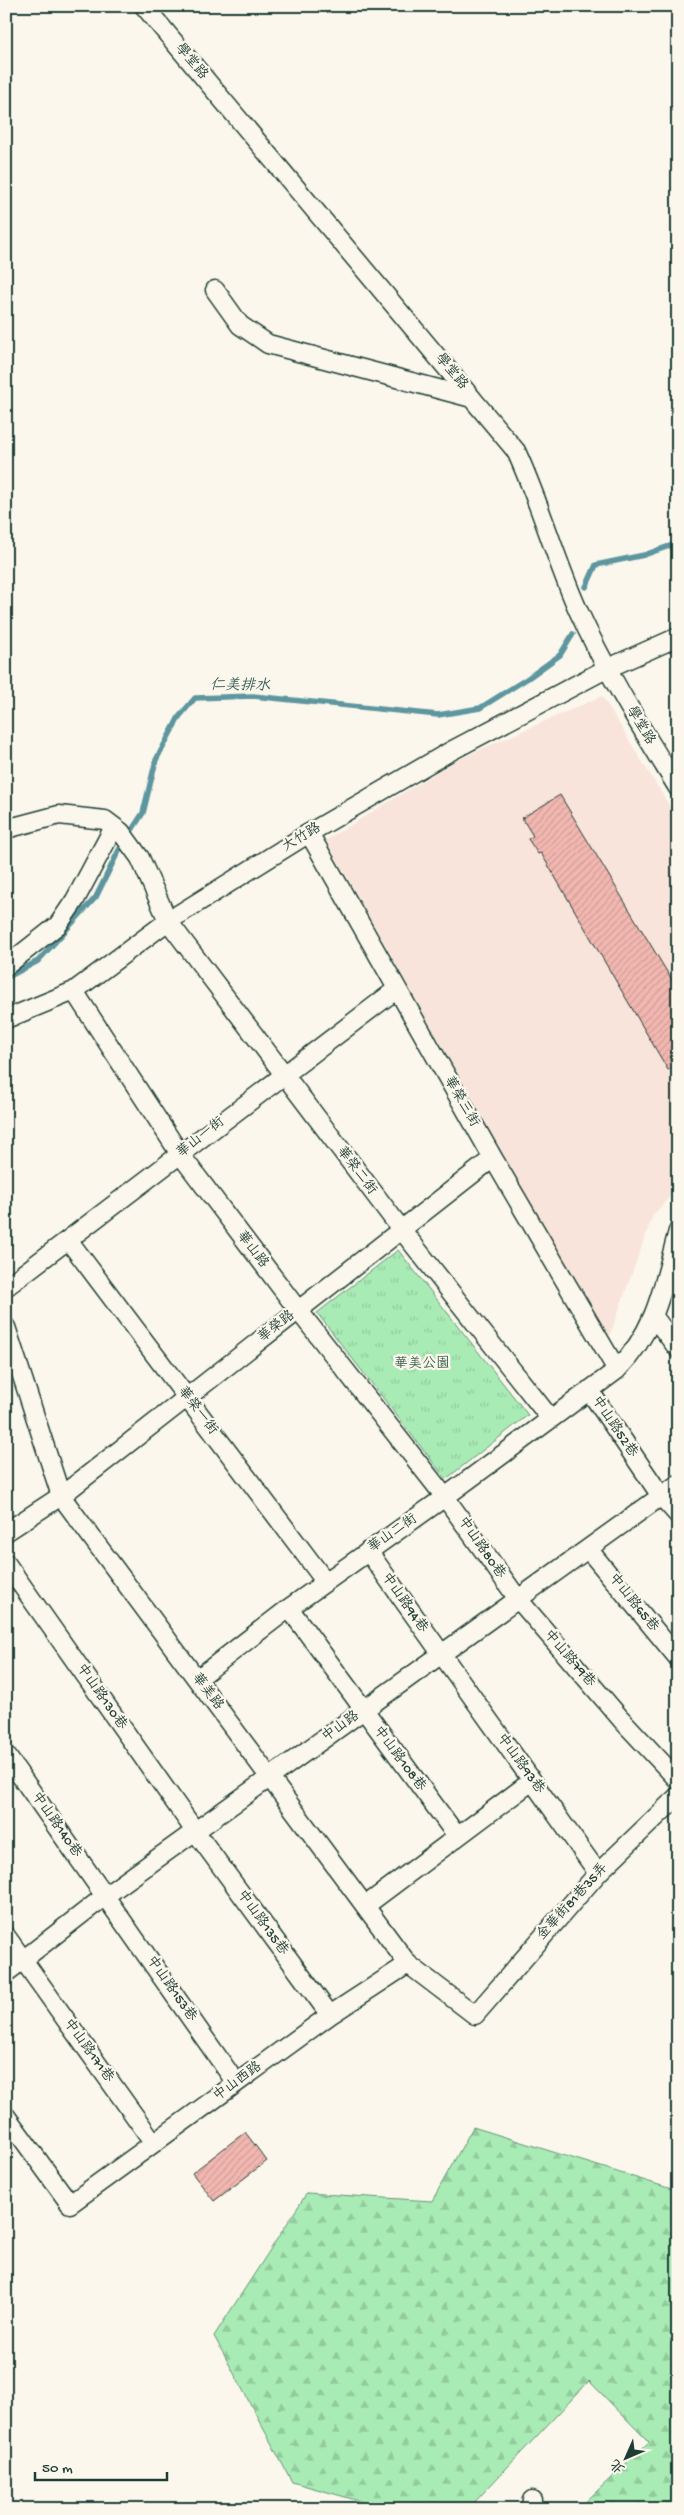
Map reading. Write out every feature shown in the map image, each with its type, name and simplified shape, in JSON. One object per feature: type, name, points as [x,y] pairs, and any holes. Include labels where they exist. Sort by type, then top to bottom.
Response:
[{"type":"street","name":"學堂路","points":[[144,6],[516,451],[530,482],[577,608],[606,669],[678,788]]},
{"type":"street","points":[[215,290],[240,325],[268,344],[472,398]]},
{"type":"street","name":"大竹路","points":[[6,1019],[74,991],[168,921],[309,833],[449,752],[606,669],[678,637]]},
{"type":"street","points":[[6,828],[58,815],[105,820],[118,830],[58,925],[6,966]]},
{"type":"street","name":"華榮二街","points":[[118,830],[140,858],[168,921],[401,1230],[550,1418]]},
{"type":"street","name":"華榮三街","points":[[309,833],[396,989],[617,1370]]},
{"type":"street","name":"華山一街","points":[[6,1287],[69,1241],[396,989]]},
{"type":"street","name":"華山路","points":[[74,991],[180,1154],[298,1310],[445,1497]]},
{"type":"street","name":"華榮路","points":[[6,1532],[61,1496],[493,1158]]},
{"type":"street","name":"中山路52巷","points":[[678,1231],[654,1317],[635,1352],[617,1370],[589,1390],[661,1496],[678,1515]]},
{"type":"street","name":"華榮一街","points":[[69,1241],[325,1581]]},
{"type":"street","points":[[654,1317],[678,1349]]},
{"type":"street","name":"華美路","points":[[6,1327],[61,1496],[408,1964],[475,2015]]},
{"type":"street","name":"華山二街","points":[[197,1678],[325,1581],[445,1497],[589,1390]]},
{"type":"street","name":"中山路","points":[[6,1972],[105,1896],[678,1484]]},
{"type":"street","name":"中山路80巷","points":[[445,1497],[518,1599]]},
{"type":"street","name":"中山路65巷","points":[[588,1549],[678,1658]]},
{"type":"street","name":"中山路94巷","points":[[368,1551],[441,1655]]},
{"type":"street","name":"中山路130巷","points":[[6,1563],[195,1831]]},
{"type":"street","name":"中山路79巷","points":[[518,1599],[621,1720],[678,1780]]},
{"type":"street","name":"中山路108巷","points":[[289,1608],[363,1711],[457,1836]]},
{"type":"street","name":"中山路93巷","points":[[441,1655],[598,1873]]},
{"type":"street","name":"中山路140巷","points":[[6,1755],[105,1896]]},
{"type":"street","points":[[365,1906],[532,1781]]},
{"type":"street","name":"金華街81巷35弄","points":[[475,2015],[598,1873],[678,1796]]},
{"type":"street","name":"中山路135巷","points":[[195,1831],[330,2015]]},
{"type":"street","name":"中山路153巷","points":[[105,1896],[236,2083]]},
{"type":"street","name":"中山路171巷","points":[[6,1936],[154,2143]]},
{"type":"street","name":"中山西路","points":[[6,2116],[70,2204],[330,2015],[408,1964]]},
{"type":"shaded area","points":[[602,696],[678,820],[678,1188],[653,1215],[608,1340],[326,840],[459,759]]},
{"type":"green space","name":"華美公園","points":[[398,1250],[528,1415],[446,1479],[317,1313]]},
{"type":"green space","points":[[473,2127],[678,2191],[678,2509],[578,2509],[649,2442],[589,2381],[468,2509],[388,2509],[292,2482],[214,2336],[307,2193],[432,2201]]},
{"type":"building","points":[[560,795],[678,990],[678,1064],[668,1070],[541,853],[538,854],[528,839],[533,836],[522,818]]},
{"type":"building","points":[[245,2132],[267,2161],[214,2201],[192,2173]]},
{"type":"waterway","name":"仁美排水","points":[[586,587],[596,565],[644,555],[678,543]]},
{"type":"waterway","name":"仁美排水","points":[[6,978],[38,961],[96,897],[119,850],[143,813],[156,760],[179,717],[195,698],[253,696],[438,715],[480,708],[528,678],[560,655],[573,634]]}]
